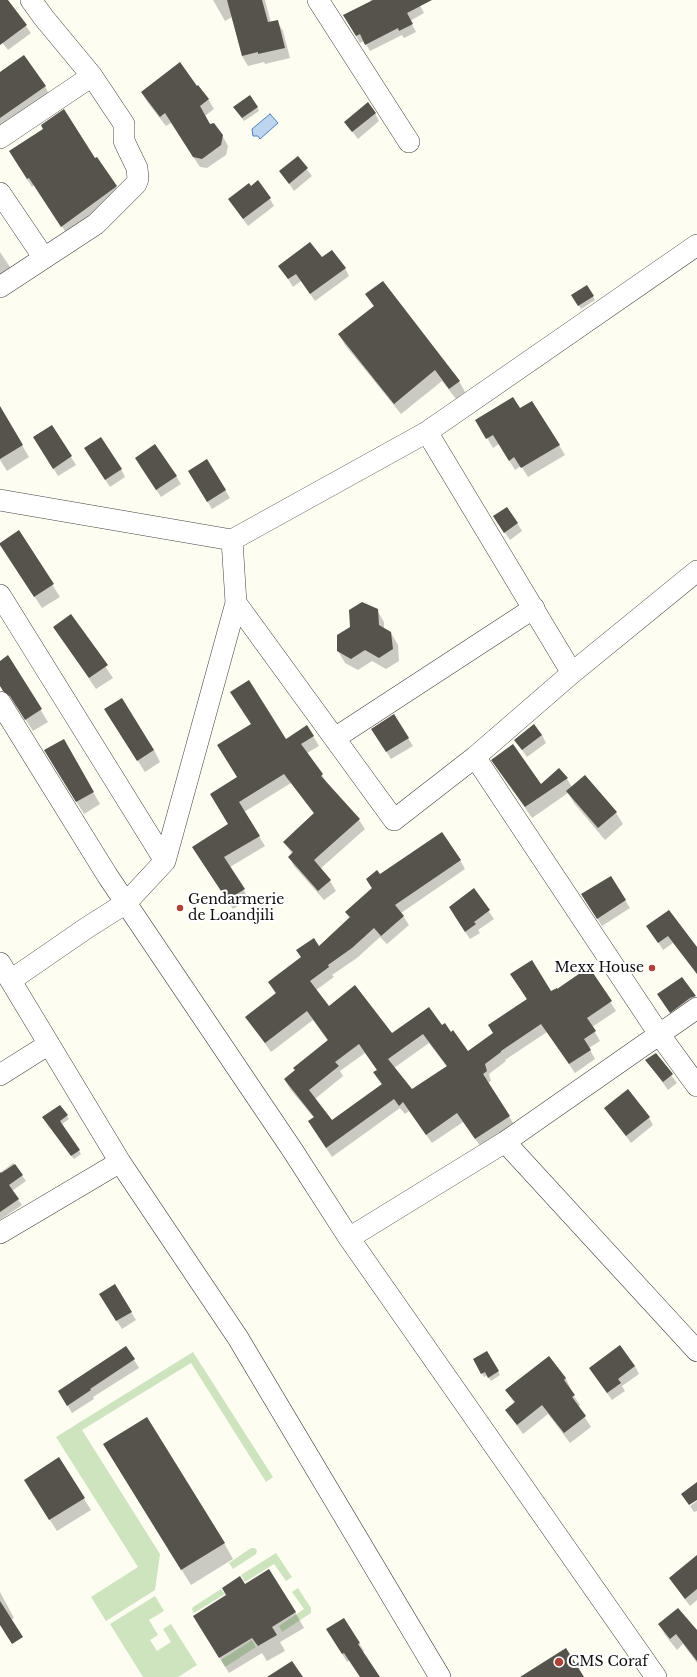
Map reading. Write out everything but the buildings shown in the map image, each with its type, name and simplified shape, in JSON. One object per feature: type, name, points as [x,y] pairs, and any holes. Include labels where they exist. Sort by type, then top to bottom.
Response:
[{"type":"street","points":[[0,287],[96,224],[136,184],[138,178],[137,168],[124,141],[124,124],[92,76],[31,0]]},
{"type":"street","points":[[318,0],[409,142]]},
{"type":"street","points":[[0,138],[92,76]]},
{"type":"street","points":[[0,193],[44,258]]},
{"type":"street","points":[[0,500],[232,540],[427,432],[697,245]]},
{"type":"street","points":[[427,432],[572,673]]},
{"type":"street","points":[[11,980],[126,903],[165,861],[236,603],[232,540]]},
{"type":"street","points":[[236,603],[394,820],[476,757],[572,673],[697,571]]},
{"type":"street","points":[[0,595],[165,861]]},
{"type":"street","points":[[335,738],[534,608]]},
{"type":"street","points":[[0,702],[126,903],[293,1151],[349,1238],[656,1677]]},
{"type":"street","points":[[476,757],[659,1034],[697,1086]]},
{"type":"street","points":[[0,963],[120,1162],[238,1338],[440,1677]]},
{"type":"street","points":[[349,1238],[505,1142],[697,1008]]},
{"type":"street","points":[[0,1075],[49,1044]]},
{"type":"street","points":[[505,1142],[697,1351]]},
{"type":"street","points":[[0,1233],[120,1162]]},
{"type":"green space","points":[[193,1352],[273,1477],[266,1482],[191,1363],[82,1430],[160,1554],[155,1590],[106,1621],[91,1597],[138,1567],[56,1437]]},
{"type":"green space","points":[[251,1548],[255,1548],[257,1551],[256,1554],[233,1569],[229,1563]]},
{"type":"green space","points":[[276,1553],[292,1577],[286,1581],[274,1564],[245,1582],[241,1575]]},
{"type":"green space","points":[[298,1588],[311,1608],[311,1613],[282,1632],[279,1626],[304,1609],[292,1592]]},
{"type":"green space","points":[[221,1589],[225,1594],[194,1613],[192,1609],[193,1607]]},
{"type":"green space","points":[[155,1596],[164,1611],[149,1620],[158,1635],[150,1640],[157,1651],[171,1642],[163,1629],[171,1624],[197,1665],[178,1677],[143,1677],[110,1624]]},
{"type":"green space","points":[[252,1640],[256,1647],[225,1667],[221,1660]]},
{"type":"water","points":[[270,114],[278,123],[260,139],[258,136],[253,136],[252,129]]},
{"type":"place","name":"Gendarmerie de Loandjili","points":[[180,908]]},
{"type":"place","name":"Mexx House","points":[[652,968]]},
{"type":"place","name":"CMS Coraf","points":[[559,1662]]}]
